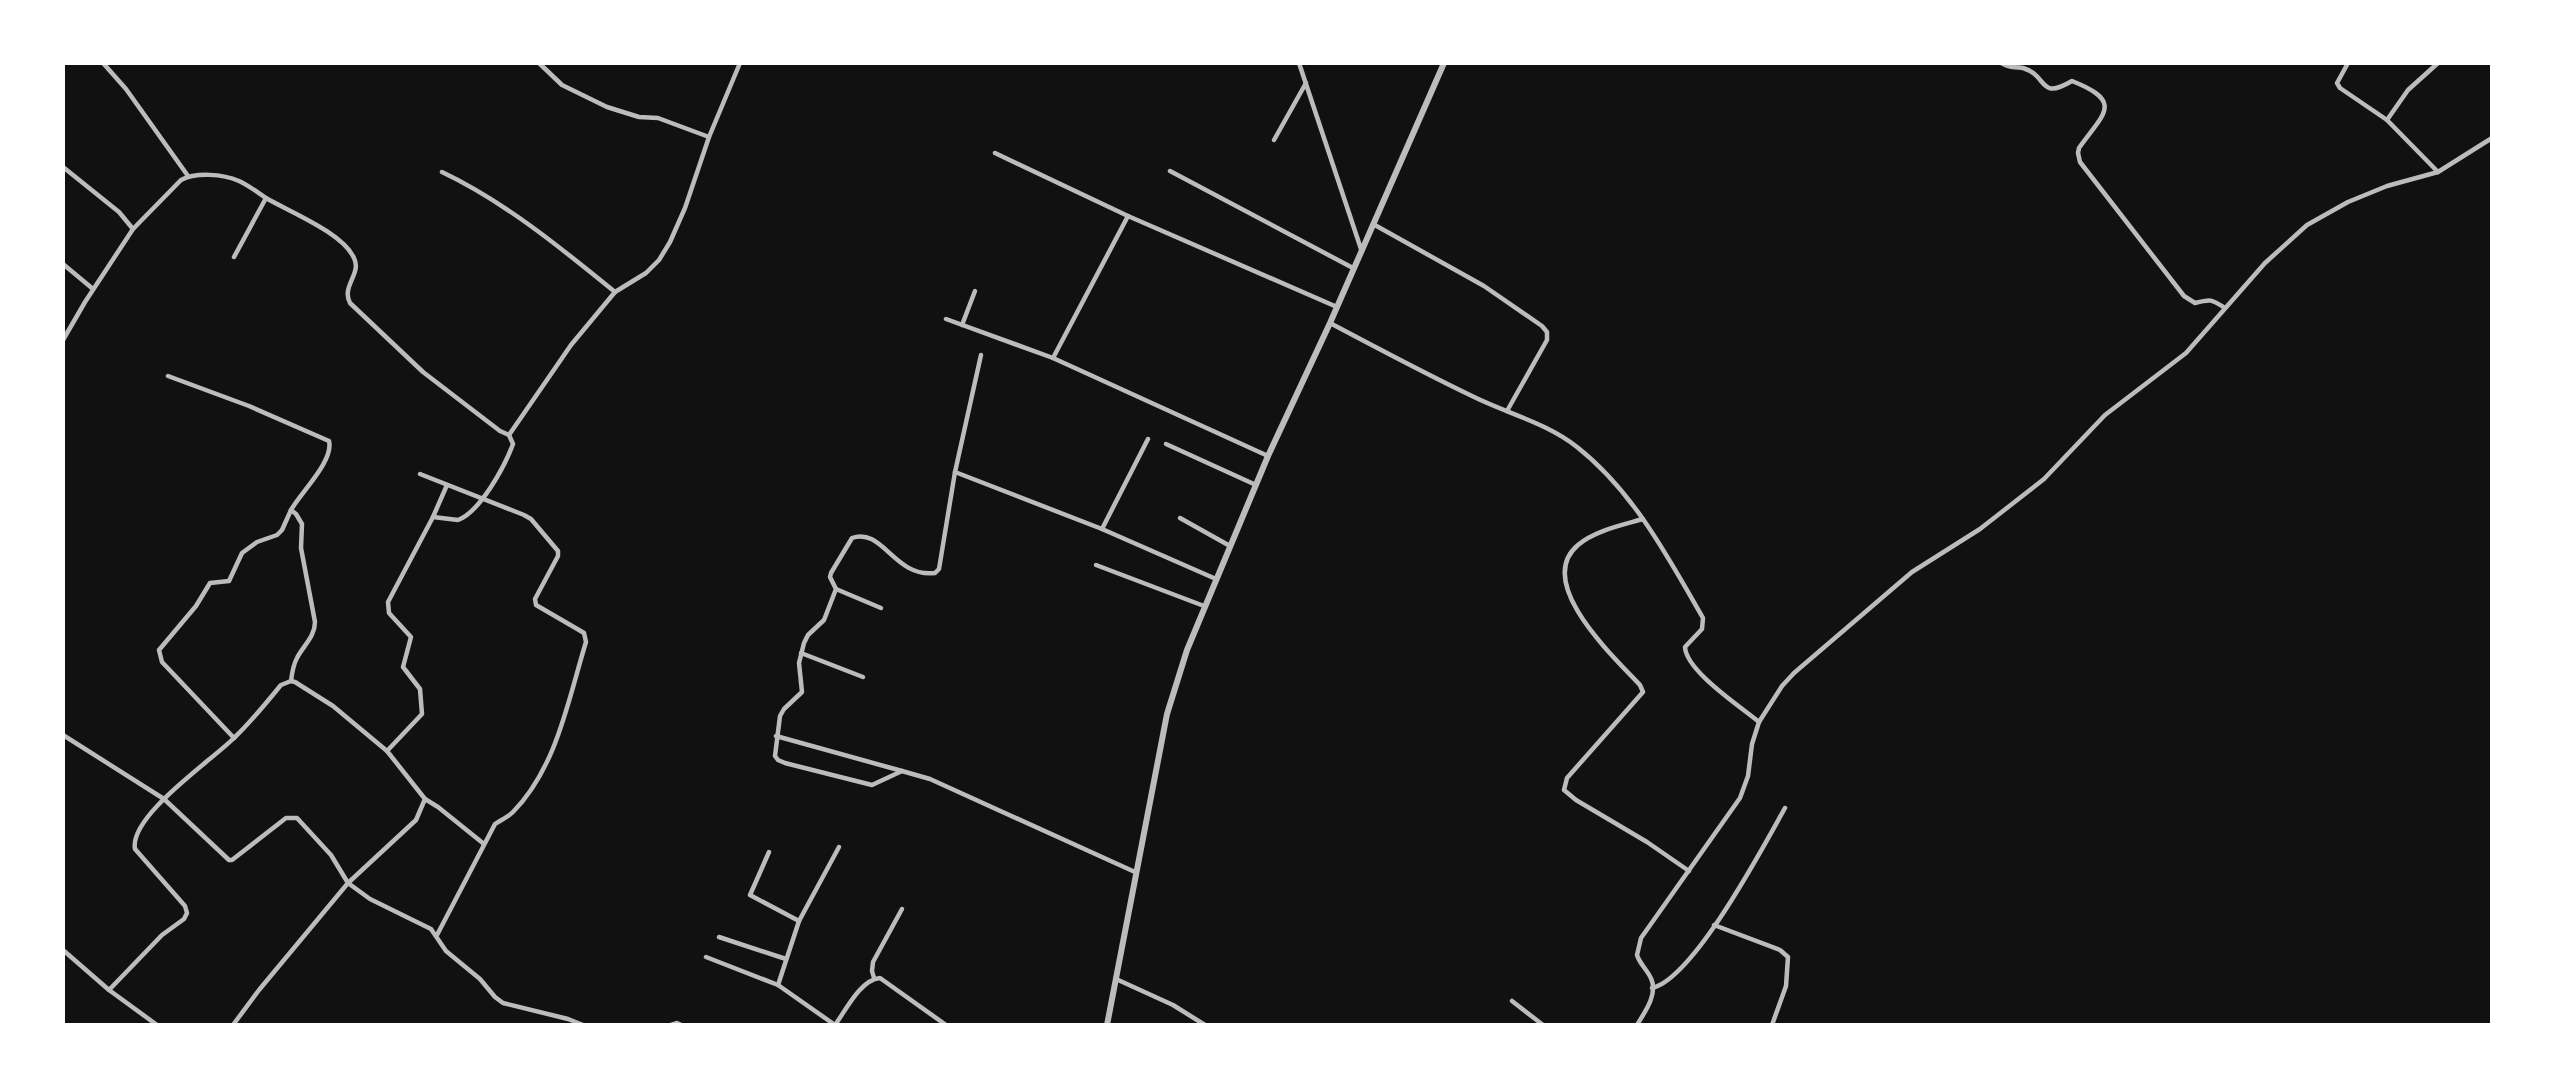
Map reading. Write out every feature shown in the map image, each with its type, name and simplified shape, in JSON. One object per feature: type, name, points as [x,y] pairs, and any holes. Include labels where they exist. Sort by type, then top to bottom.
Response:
[{"type":"street","points":[[103,63],[126,89],[188,176]]},
{"type":"street","points":[[539,63],[562,85],[607,107],[639,117],[658,118],[709,137]]},
{"type":"street","points":[[509,435],[571,345],[615,292],[646,273],[659,260],[685,208],[709,137],[740,63]]},
{"type":"street","points":[[1299,63],[1361,249]]},
{"type":"street","points":[[1107,1025],[1167,714],[1187,650],[1268,456],[1333,325],[1337,307],[1361,249],[1444,63]]},
{"type":"street","points":[[2001,63],[2011,68],[2023,68],[2053,89],[2059,89],[2072,81],[2101,96],[2105,114],[2080,148],[2080,162],[2184,296],[2196,303],[2212,300],[2225,308]]},
{"type":"street","points":[[2348,63],[2337,83],[2340,88],[2387,120],[2438,172]]},
{"type":"street","points":[[2387,120],[2408,90],[2438,63]]},
{"type":"street","points":[[1275,140],[1306,83]]},
{"type":"street","points":[[1637,1025],[1646,1009],[1652,988],[1652,980],[1638,960],[1641,938],[1745,788],[1751,764],[1752,744],[1759,722],[1782,686],[1794,673],[1912,572],[1980,529],[2044,479],[2105,415],[2186,353],[2277,251],[2307,225],[2326,213],[2387,186],[2438,172],[2492,138]]},
{"type":"street","points":[[995,153],[1128,216],[1337,307]]},
{"type":"street","points":[[63,167],[119,212],[133,229]]},
{"type":"street","points":[[1170,171],[1353,268]]},
{"type":"street","points":[[442,172],[525,222],[615,292]]},
{"type":"street","points":[[63,340],[133,229],[181,180],[188,176],[202,175],[237,180],[333,236],[348,249],[356,261],[356,268],[346,291],[350,303],[423,372],[509,435],[513,444],[509,454],[473,510],[457,520],[433,517]]},
{"type":"street","points":[[234,257],[266,198]]},
{"type":"street","points":[[1053,358],[1128,216]]},
{"type":"street","points":[[1373,224],[1484,286],[1547,332],[1547,340],[1507,411]]},
{"type":"street","points":[[63,264],[93,289]]},
{"type":"street","points":[[962,324],[975,291]]},
{"type":"street","points":[[946,319],[1053,358],[1268,456]]},
{"type":"street","points":[[1333,325],[1473,397],[1552,431],[1575,445],[1605,471],[1643,519],[1703,618],[1702,629],[1685,647],[1688,660],[1759,722]]},
{"type":"street","points":[[881,608],[836,589],[830,577],[831,573],[852,538],[860,535],[872,537],[900,564],[915,571],[935,573],[941,564],[955,472],[981,355]]},
{"type":"street","points":[[168,376],[249,406],[329,441],[330,448],[326,459],[291,510],[282,530],[242,553],[229,581],[210,583],[159,650],[162,662],[234,738]]},
{"type":"street","points":[[1102,529],[1148,439]]},
{"type":"street","points":[[1166,444],[1256,485]]},
{"type":"street","points":[[955,472],[1102,529],[1216,579]]},
{"type":"street","points":[[421,474],[531,519],[558,551],[558,556],[535,599],[536,605],[584,633],[586,642],[558,737],[549,758],[528,794],[510,815],[495,824],[437,935]]},
{"type":"street","points":[[387,751],[422,715],[420,689],[403,667],[411,637],[398,626],[387,610],[388,602],[447,485]]},
{"type":"street","points":[[291,510],[302,524],[301,548],[315,622],[310,639],[296,659],[291,681]]},
{"type":"street","points":[[1180,518],[1230,546]]},
{"type":"street","points":[[1643,519],[1579,543],[1566,563],[1568,590],[1576,611],[1603,646],[1640,685],[1643,692],[1567,778],[1564,790],[1689,871]]},
{"type":"street","points":[[1096,565],[1204,606]]},
{"type":"street","points":[[836,589],[824,621],[808,635],[801,653],[799,663],[802,692],[784,709],[776,736],[775,751],[778,760],[861,784],[878,784],[902,771]]},
{"type":"street","points":[[801,653],[863,677]]},
{"type":"street","points":[[108,990],[187,913],[186,906],[135,849],[135,836],[163,799],[234,738],[281,685],[291,681]]},
{"type":"street","points":[[291,681],[333,706],[387,751],[425,799],[484,844]]},
{"type":"street","points":[[63,735],[163,799],[229,860],[286,818],[297,818],[331,855],[348,883],[361,894],[431,929],[446,951],[480,979],[503,1003],[583,1025]]},
{"type":"street","points":[[776,736],[930,779],[1135,872]]},
{"type":"street","points":[[233,1025],[348,883],[416,820],[425,799]]},
{"type":"street","points":[[1652,988],[1667,983],[1714,925],[1785,808]]},
{"type":"street","points":[[778,985],[799,921],[839,847]]},
{"type":"street","points":[[769,852],[750,895],[799,921]]},
{"type":"street","points":[[874,978],[873,962],[902,909]]},
{"type":"street","points":[[1714,925],[1780,950],[1788,957],[1786,986],[1772,1025]]},
{"type":"street","points":[[719,937],[786,959]]},
{"type":"street","points":[[63,950],[108,990],[157,1025]]},
{"type":"street","points":[[706,957],[778,985],[835,1025],[866,984],[874,978],[886,980],[946,1025]]},
{"type":"street","points":[[1116,979],[1173,1005],[1205,1025]]},
{"type":"street","points":[[1511,1002],[1543,1025]]},
{"type":"street","points":[[671,1025],[681,1025]]}]
